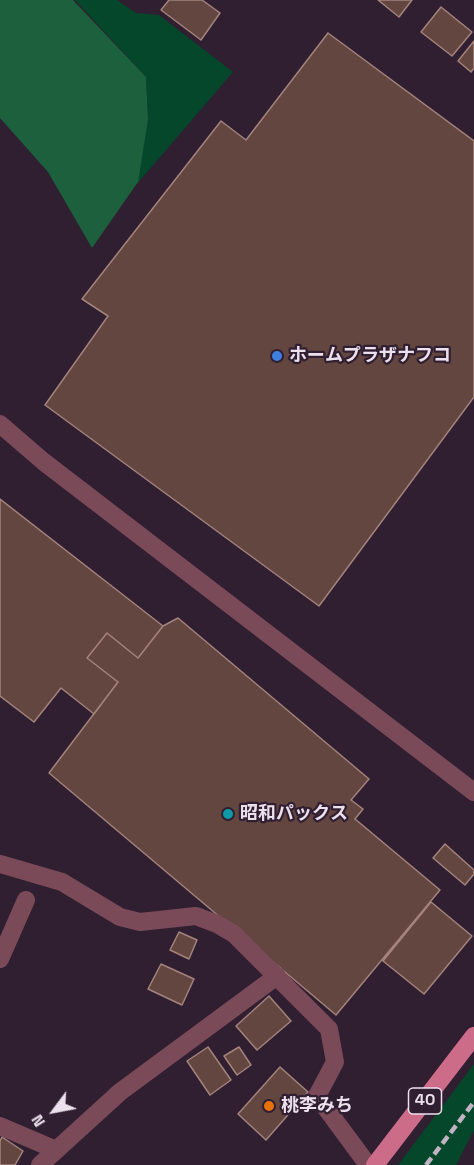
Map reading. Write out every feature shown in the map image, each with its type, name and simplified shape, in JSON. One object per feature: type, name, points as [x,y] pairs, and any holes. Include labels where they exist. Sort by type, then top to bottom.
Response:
[{"type":"main road","name":"40","points":[[375,1165],[474,1036]]},
{"type":"street","points":[[0,424],[44,462],[474,792]]},
{"type":"street","points":[[0,864],[62,882],[120,917],[140,922],[196,915],[234,934],[329,1029],[335,1062],[316,1096],[368,1165]]},
{"type":"street","points":[[0,959],[26,900]]},
{"type":"street","points":[[40,1165],[120,1092],[277,976]]},
{"type":"street","points":[[0,1126],[56,1150]]},
{"type":"green space","points":[[0,0],[73,0],[146,77],[148,120],[138,182],[92,248],[48,172],[0,118]]},
{"type":"green space","points":[[75,0],[117,0],[136,13],[159,15],[233,72],[137,184],[148,120],[146,77]]},
{"type":"green space","points":[[474,1064],[474,1130],[456,1165],[398,1165]]},
{"type":"building","points":[[169,0],[202,0],[220,13],[201,40],[161,10]]},
{"type":"building","points":[[378,0],[412,0],[399,17]]},
{"type":"building","points":[[441,7],[472,32],[452,56],[421,32]]},
{"type":"building","name":"ホームプラザナフコ","points":[[328,33],[474,141],[474,397],[319,606],[45,405],[108,316],[82,299],[221,121],[246,140]]},
{"type":"building","points":[[474,41],[474,68],[471,72],[458,61]]},
{"type":"building","points":[[0,499],[163,626],[138,658],[107,633],[87,658],[118,682],[94,714],[61,688],[34,722],[0,696]]},
{"type":"building","name":"昭和パックス","points":[[178,618],[369,779],[351,800],[363,809],[355,819],[440,890],[336,1015],[49,773],[118,682],[87,658],[107,633],[138,658],[163,626]]},
{"type":"building","points":[[445,844],[474,870],[474,874],[465,885],[433,858]]},
{"type":"building","points":[[431,902],[472,936],[424,994],[383,961]]},
{"type":"building","points":[[179,932],[197,940],[189,959],[170,950]]},
{"type":"building","points":[[161,964],[194,979],[182,1005],[148,989]]},
{"type":"building","points":[[269,996],[291,1021],[257,1050],[236,1026]]},
{"type":"building","points":[[208,1047],[231,1080],[210,1095],[187,1061]]},
{"type":"building","points":[[239,1047],[251,1065],[237,1075],[224,1056]]},
{"type":"building","points":[[280,1067],[308,1092],[266,1140],[238,1114]]},
{"type":"building","points":[[2,1137],[23,1151],[15,1165],[0,1165]]},
{"type":"railway","points":[[426,1165],[474,1102]]},
{"type":"place","name":"ホームプラザナフコ","points":[[277,356]]},
{"type":"place","name":"昭和パックス","points":[[228,814]]},
{"type":"place","name":"桃李みち","points":[[269,1106]]}]
